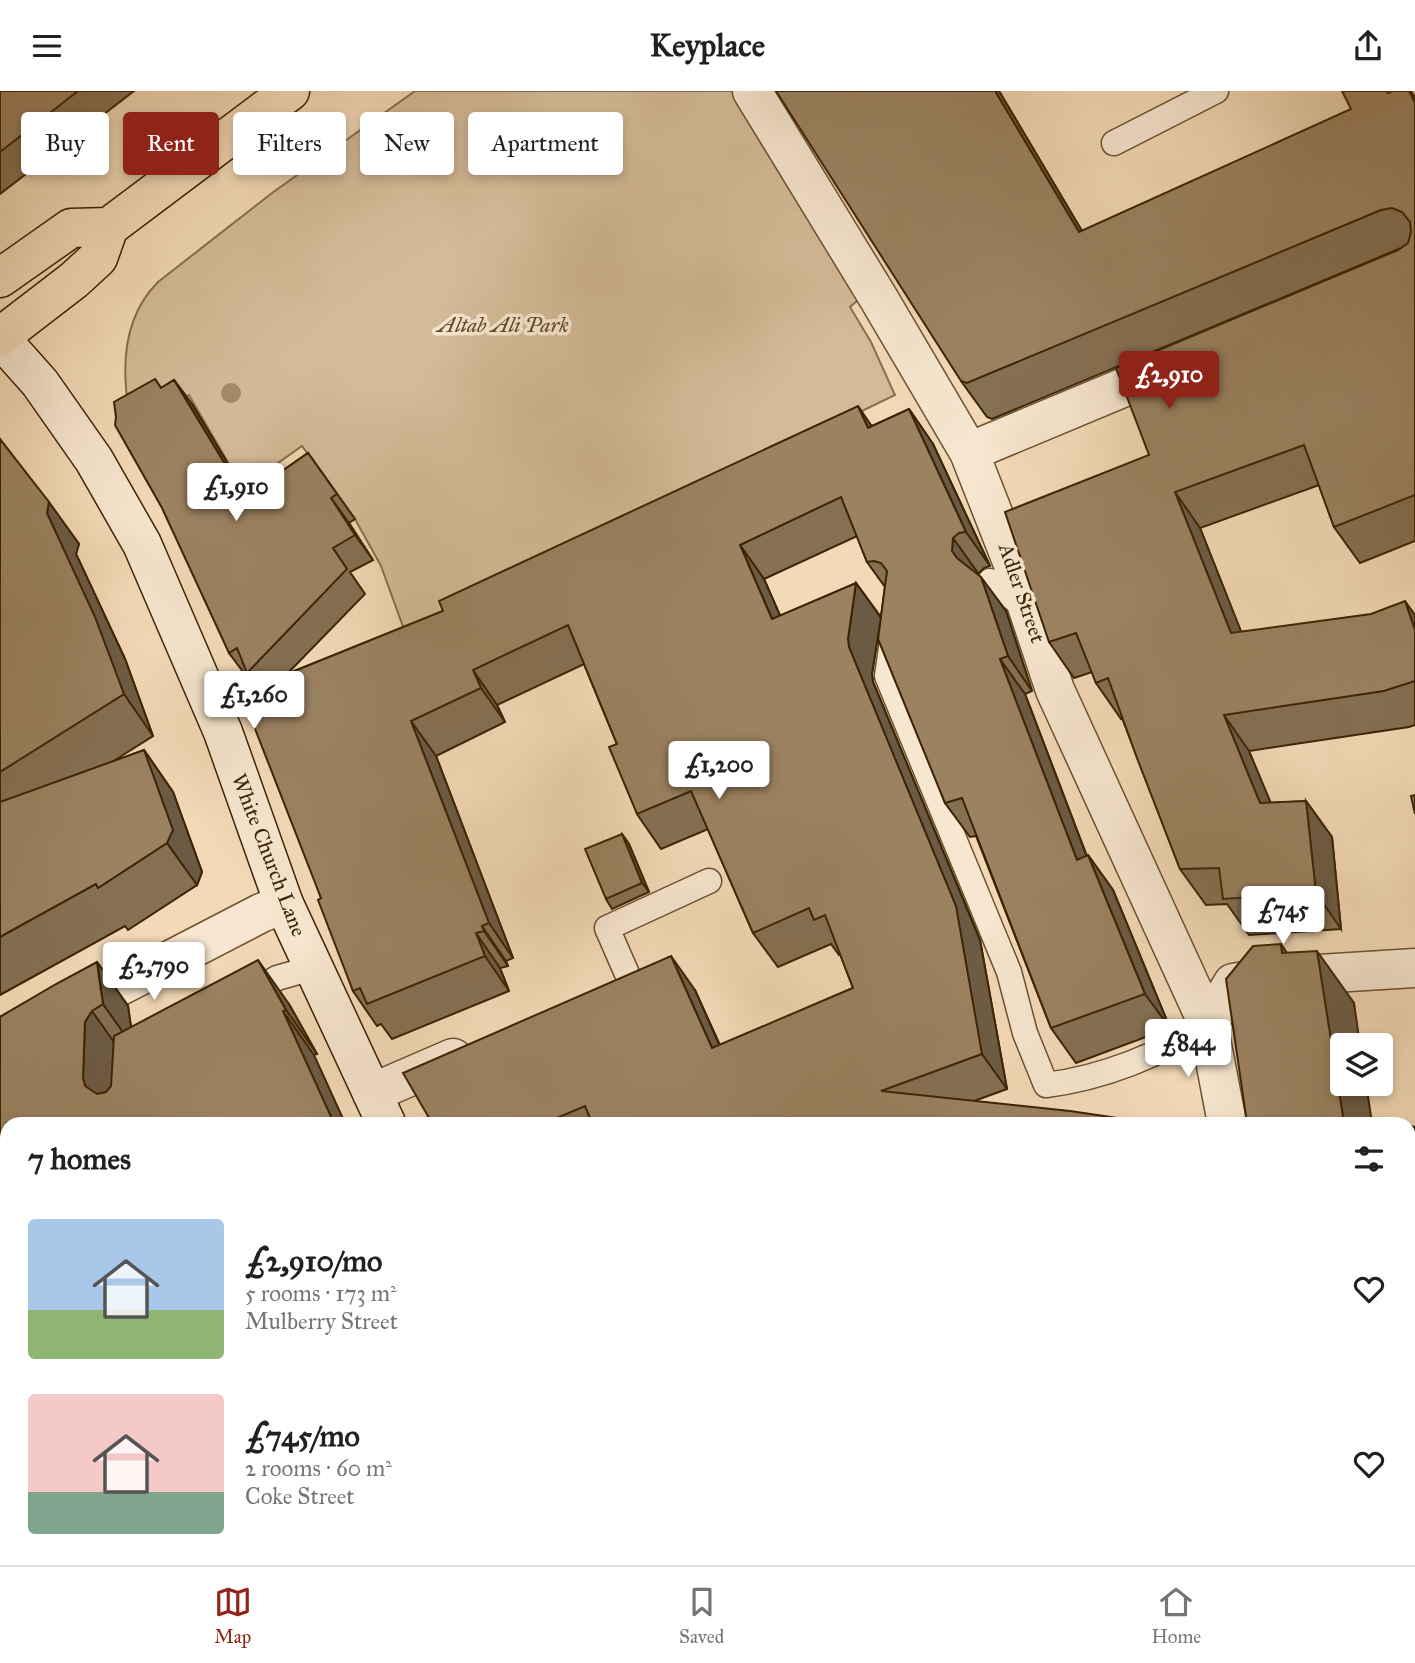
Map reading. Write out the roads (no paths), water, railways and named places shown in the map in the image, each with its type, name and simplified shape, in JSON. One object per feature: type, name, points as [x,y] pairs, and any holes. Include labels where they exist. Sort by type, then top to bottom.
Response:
[{"type":"highway","points":[[0,338],[98,258],[109,227],[290,91]]},
{"type":"highway","points":[[0,278],[71,228],[109,227]]},
{"type":"street","name":"Adler Street","points":[[752,91],[969,452],[1013,564],[1055,690],[1208,1024],[1226,1117]]},
{"type":"street","name":"White Church Lane","points":[[0,338],[40,383],[94,460],[142,544],[223,732],[284,904],[379,1108]]},
{"type":"street","points":[[969,452],[1199,356]]},
{"type":"street","points":[[0,1053],[66,1014],[261,913],[284,904]]},
{"type":"street","points":[[1208,1024],[1233,983],[1269,977],[1415,968]]},
{"type":"street","points":[[594,998],[631,983]]},
{"type":"street","points":[[379,1108],[482,1045]]},
{"type":"lane","points":[[1114,143],[1216,91]]},
{"type":"lane","points":[[990,581],[1029,611]]},
{"type":"lane","points":[[897,611],[887,676],[1009,972],[1025,1033],[1046,1085],[1080,1081],[1177,1045],[1208,1024]]},
{"type":"lane","points":[[631,983],[607,928],[709,881]]},
{"type":"lane","points":[[221,1012],[277,978],[312,968]]},
{"type":"park label","name":"Altab Ali Park","points":[[503,325]]}]
